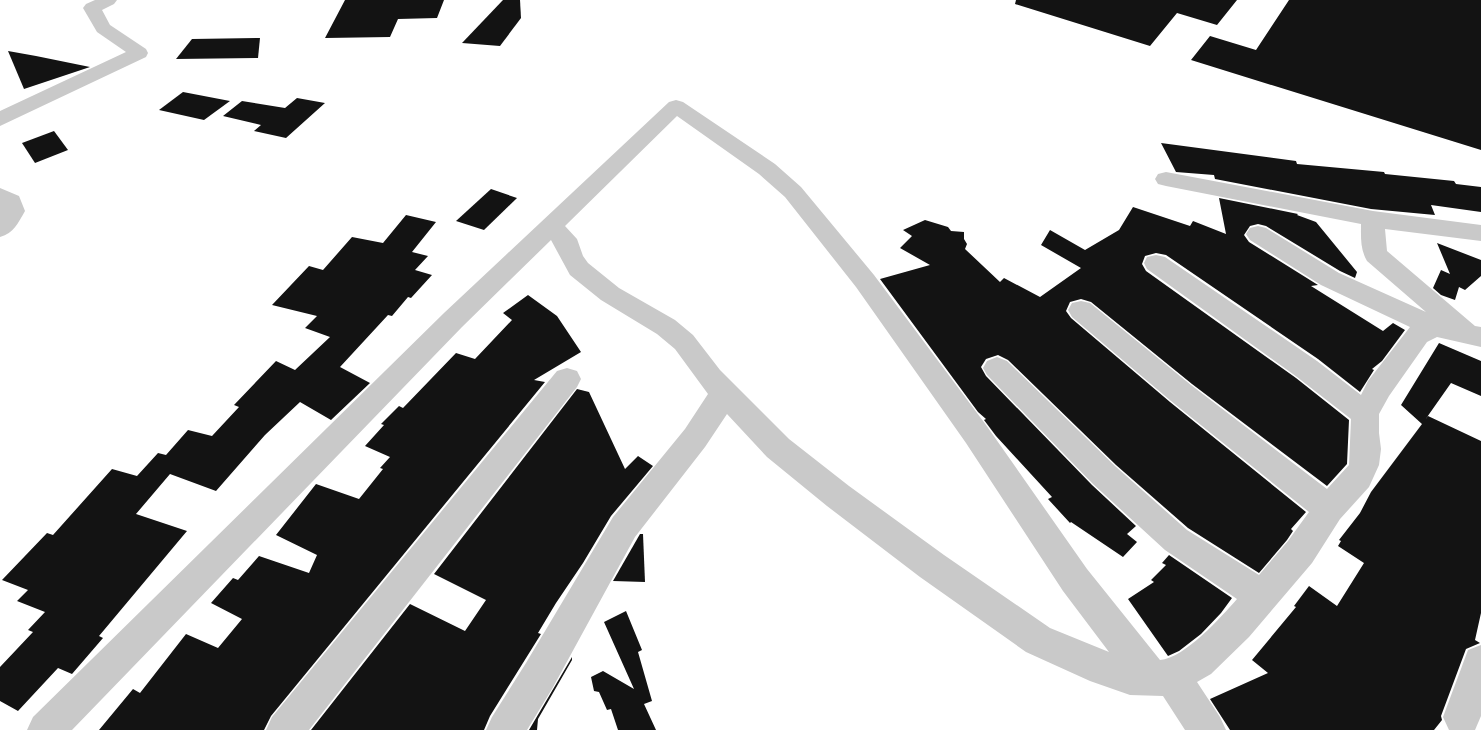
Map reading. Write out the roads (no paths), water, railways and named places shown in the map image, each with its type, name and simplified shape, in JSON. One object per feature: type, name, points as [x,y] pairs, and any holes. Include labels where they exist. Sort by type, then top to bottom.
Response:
[{"type":"street","points":[[0,120],[17,110],[139,53],[103,28],[92,8],[108,0]]},
{"type":"street","points":[[46,730],[453,320],[676,106],[767,169],[793,192],[865,281],[976,434],[1075,580],[1207,730]]},
{"type":"street","points":[[1166,179],[1374,219],[1423,227],[1481,233]]},
{"type":"street","points":[[0,195],[11,201],[13,212],[5,225],[0,229]]},
{"type":"street","points":[[1374,219],[1373,242],[1376,254],[1474,334]]},
{"type":"street","points":[[550,226],[565,239],[571,257],[579,268],[610,294],[666,327],[678,337],[724,394],[778,448],[830,490],[932,566],[1038,640],[1090,663],[1130,677],[1162,678],[1205,655],[1237,625],[1300,552],[1329,510],[1358,478],[1364,465],[1366,450],[1364,433],[1365,414],[1378,389],[1418,335],[1434,326]]},
{"type":"street","points":[[1258,234],[1330,279],[1434,326],[1474,334]]},
{"type":"street","points":[[1156,263],[1277,348],[1365,414]]},
{"type":"street","points":[[1081,310],[1329,510]]},
{"type":"street","points":[[997,368],[1104,475],[1176,540],[1261,595]]},
{"type":"street","points":[[284,730],[567,379]]},
{"type":"street","points":[[505,730],[539,676],[624,527],[695,438],[724,394]]},
{"type":"street","points":[[1462,717],[1481,663]]}]
